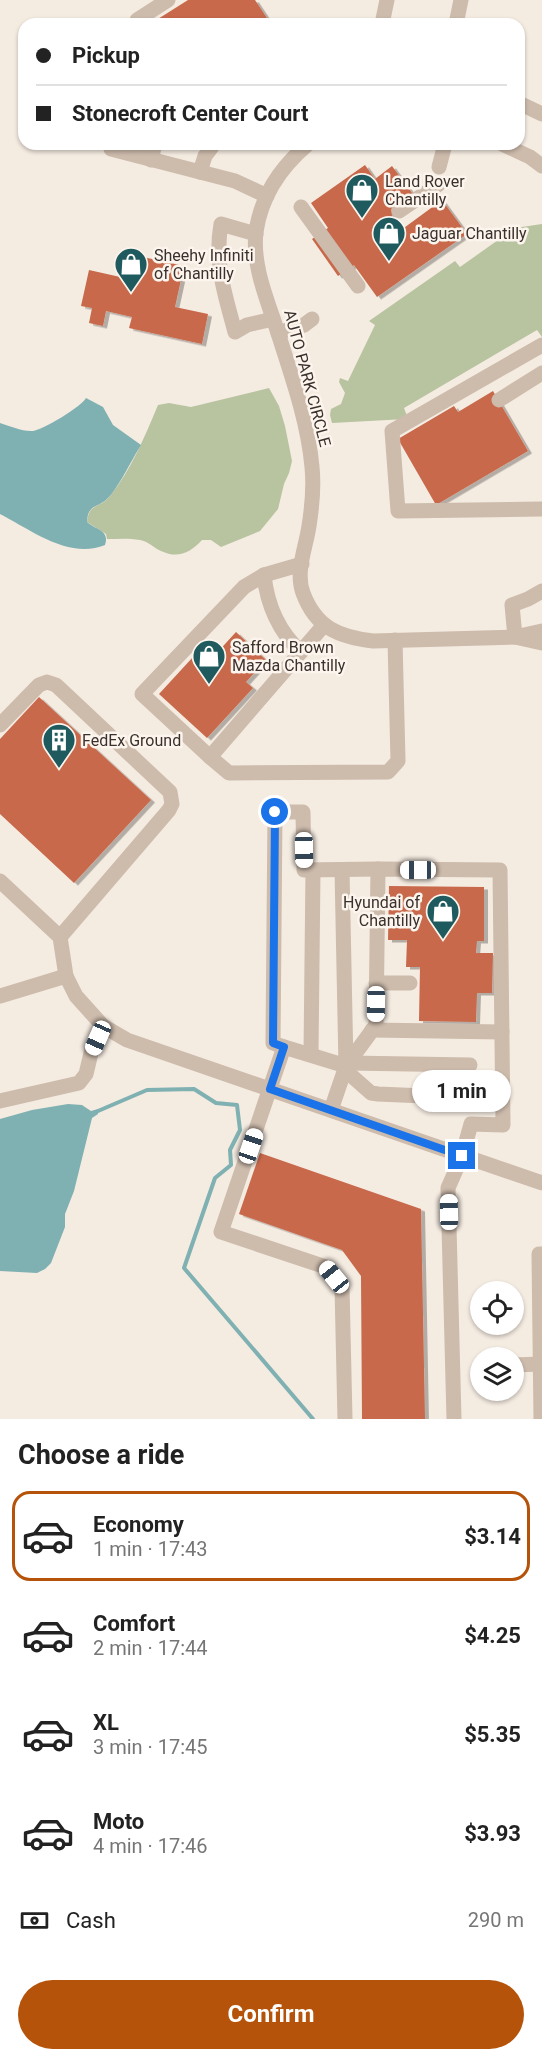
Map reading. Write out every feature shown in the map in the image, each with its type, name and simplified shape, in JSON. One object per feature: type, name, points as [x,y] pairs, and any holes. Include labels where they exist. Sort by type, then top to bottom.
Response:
[{"type":"street","points":[[140,18],[168,0]]},
{"type":"street","points":[[383,18],[387,0]]},
{"type":"street","points":[[457,18],[461,0]]},
{"type":"street","points":[[525,106],[542,114]]},
{"type":"street","points":[[115,150],[235,181],[267,196]]},
{"type":"street","points":[[151,159],[153,150]]},
{"type":"street","points":[[200,172],[210,150]]},
{"type":"street","name":"AUTO PARK CIRCLE","points":[[302,150],[279,173],[267,196],[256,234],[260,271],[308,437],[313,468],[309,526],[300,578],[302,591],[315,615],[324,625]]},
{"type":"street","points":[[439,167],[443,150]]},
{"type":"street","points":[[515,150],[542,166]]},
{"type":"street","points":[[399,211],[439,184]]},
{"type":"street","points":[[301,207],[358,286]]},
{"type":"street","points":[[256,234],[221,224],[218,262],[236,332],[247,325],[303,325],[312,319]]},
{"type":"street","points":[[542,345],[392,431],[398,511],[542,509]]},
{"type":"street","points":[[499,400],[542,373]]},
{"type":"street","points":[[302,564],[249,583],[142,694],[229,773],[388,772],[398,761],[395,640]]},
{"type":"street","points":[[264,576],[269,600],[280,626],[287,638],[301,652]]},
{"type":"street","points":[[514,637],[512,605],[542,591]]},
{"type":"street","points":[[210,757],[324,625],[338,634],[373,641],[514,637],[542,631]]},
{"type":"street","points":[[514,637],[542,643]]},
{"type":"street","points":[[0,725],[39,685],[47,682],[56,685],[171,792],[172,804],[169,810],[60,937]]},
{"type":"street","points":[[454,1419],[448,1188],[462,1156],[471,1124],[503,1125],[500,870],[304,870],[303,812],[275,812],[273,1043],[346,1067],[470,1065]]},
{"type":"street","points":[[310,1054],[313,870]]},
{"type":"street","points":[[342,870],[346,1067],[371,1093],[471,1098]]},
{"type":"street","points":[[331,1110],[346,1067],[376,1025],[378,870]]},
{"type":"street","points":[[0,881],[60,937],[66,976],[76,996],[103,1026],[127,1040],[542,1183]]},
{"type":"street","points":[[0,996],[66,976]]},
{"type":"street","points":[[376,983],[410,983]]},
{"type":"street","points":[[0,1101],[79,1083],[86,1074],[92,1049],[103,1026]]},
{"type":"street","points":[[372,1030],[502,1032]]},
{"type":"street","points":[[284,1047],[221,1232],[326,1267],[342,1287],[345,1419]]},
{"type":"street","points":[[541,1419],[539,1254],[542,1254]]},
{"type":"street","points":[[524,1365],[541,1364]]},
{"type":"green space","points":[[542,224],[542,337],[537,330],[404,408],[406,419],[332,423],[331,409],[341,404],[345,393],[339,382],[340,378],[348,381],[375,325],[369,321],[455,261],[460,267],[515,228]]},
{"type":"green space","points":[[269,388],[279,406],[292,461],[278,509],[260,531],[221,547],[211,540],[202,540],[188,551],[173,554],[161,551],[143,541],[107,539],[106,534],[87,522],[90,511],[106,500],[125,475],[158,405],[169,403],[191,407]]},
{"type":"water","points":[[86,398],[103,407],[113,425],[141,445],[111,494],[89,512],[87,522],[104,533],[105,545],[92,549],[78,549],[51,541],[0,514],[0,423],[25,431],[38,430],[70,412]]},
{"type":"water","points":[[68,1104],[82,1105],[91,1111],[98,1109],[98,1114],[92,1118],[74,1191],[65,1214],[65,1227],[51,1263],[37,1273],[0,1271],[0,1119],[32,1110]]},
{"type":"building","points":[[188,0],[255,0],[267,18],[160,18]]},
{"type":"building","points":[[365,165],[375,179],[392,166],[412,193],[391,209],[394,229],[397,233],[442,200],[467,234],[377,297],[354,265],[338,276],[312,239],[328,228],[311,203]]},
{"type":"building","name":"Sheehy Infiniti of Chantilly","points":[[143,257],[184,266],[175,307],[208,314],[202,344],[129,328],[132,317],[106,311],[103,326],[89,323],[92,308],[81,306],[89,270],[138,281]]},
{"type":"building","points":[[493,391],[528,451],[436,505],[398,439],[454,406],[458,412]]},
{"type":"building","name":"Safford Brown Mazda Chantilly","points":[[236,632],[266,660],[246,682],[253,688],[207,738],[159,694],[193,657],[204,667]]},
{"type":"building","name":"FedEx Ground","points":[[39,697],[151,800],[74,883],[0,814],[0,739]]},
{"type":"building","points":[[389,886],[484,887],[484,941],[477,941],[476,953],[493,953],[492,993],[477,993],[476,1022],[419,1021],[420,967],[406,967],[407,940],[388,940]]},
{"type":"building","points":[[260,1153],[421,1209],[425,1419],[362,1419],[361,1276],[342,1250],[239,1214]]},
{"type":"waterway","points":[[98,1111],[147,1090],[194,1089],[216,1103],[237,1105],[240,1130],[230,1150],[231,1165],[215,1178],[184,1268],[313,1419]]},
{"type":"place","name":"Land Rover Chantilly","points":[[362,219]]},
{"type":"place","name":"Jaguar Chantilly","points":[[389,262]]},
{"type":"place","name":"Sheehy Infiniti of Chantilly","points":[[131,293]]},
{"type":"place","name":"Safford Brown Mazda Chantilly","points":[[209,685]]},
{"type":"place","name":"FedEx Ground","points":[[59,769]]},
{"type":"place","name":"Hyundai of Chantilly","points":[[443,940]]},
{"type":"route","points":[[275,812],[273,1043],[284,1047],[270,1089],[462,1156]]}]
